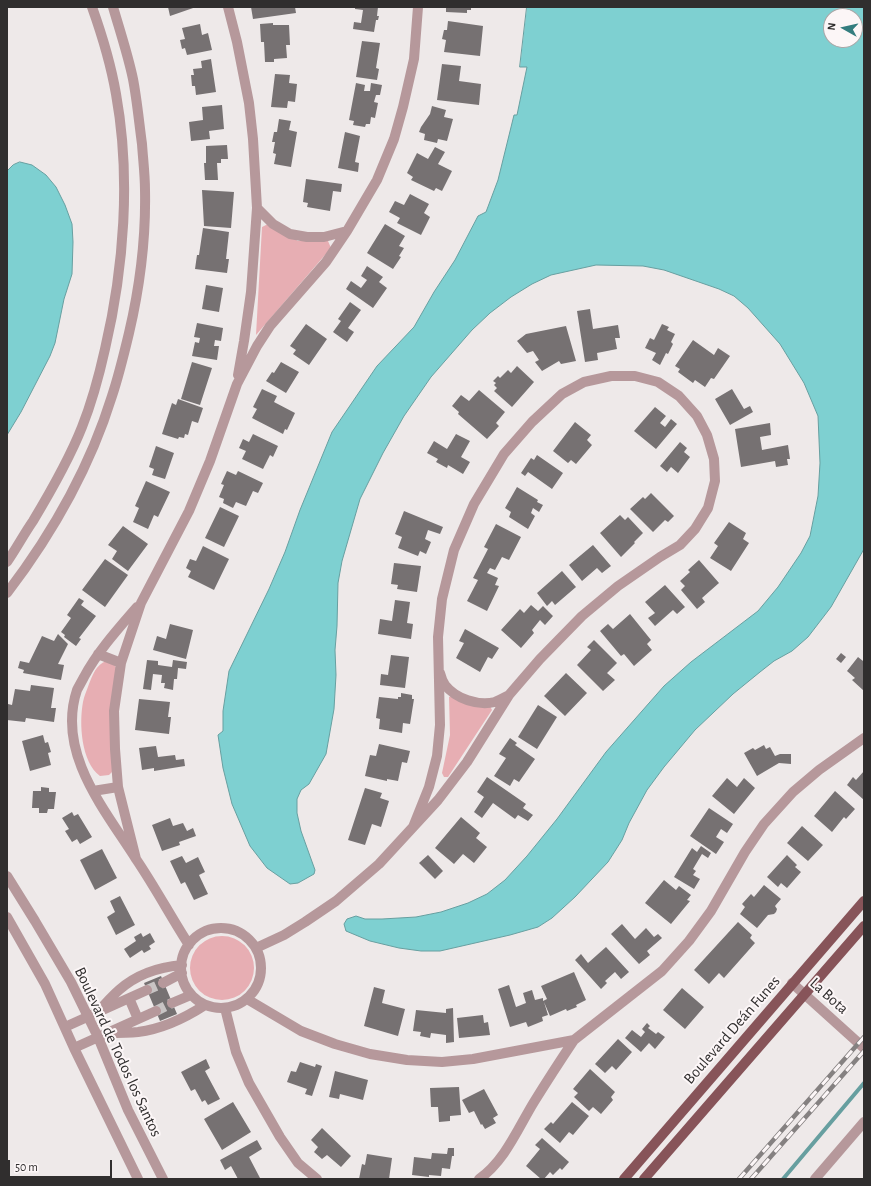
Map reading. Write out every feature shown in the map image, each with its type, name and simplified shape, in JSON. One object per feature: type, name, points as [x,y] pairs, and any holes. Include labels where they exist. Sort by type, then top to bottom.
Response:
[{"type":"main road","name":"Boulevard Deán Funes","points":[[624,1179],[864,901]]},
{"type":"main road","name":"Boulevard Deán Funes","points":[[644,1179],[864,926]]},
{"type":"street","points":[[7,562],[52,490],[82,428],[93,396],[112,318],[122,235],[124,204],[121,126],[116,93],[107,56],[92,7]]},
{"type":"street","points":[[7,593],[23,573],[52,528],[77,482],[94,444],[112,397],[135,307],[142,265],[146,190],[139,118],[133,80],[113,7]]},
{"type":"street","points":[[136,859],[118,787],[115,749],[114,711],[121,663],[141,603],[189,511],[210,461],[236,384],[251,292],[257,208],[253,139],[249,103],[228,7]]},
{"type":"street","points":[[236,384],[270,326],[326,262],[347,231],[377,180],[394,138],[403,107],[414,59],[418,7]]},
{"type":"street","points":[[257,208],[273,224],[290,234],[307,237],[324,237],[347,231]]},
{"type":"street","points":[[256,948],[294,928],[336,901],[379,864],[438,800],[467,762],[509,695],[540,659],[582,616],[624,582],[680,545],[695,529],[708,508],[715,481],[714,459],[707,435],[697,416],[679,396],[658,382],[635,376],[611,376],[584,382],[562,394],[532,422],[504,454],[474,504],[454,550],[442,599],[438,638],[440,725],[437,756],[429,787],[413,827]]},
{"type":"street","points":[[141,603],[98,654],[89,667],[77,690],[72,714],[73,740],[79,762],[93,791],[188,945]]},
{"type":"street","points":[[98,654],[121,663]]},
{"type":"street","points":[[438,670],[445,685],[452,692],[462,698],[485,703],[495,702],[509,695]]},
{"type":"street","points":[[479,1179],[505,1152],[533,1103],[574,1040],[662,971],[689,941],[711,911],[744,852],[764,824],[798,788],[819,770],[864,738]]},
{"type":"street","points":[[93,791],[118,787]]},
{"type":"street","name":"Boulevard de Todos los Santos","points":[[7,876],[92,1014],[102,1035],[128,1110],[163,1179]]},
{"type":"street","points":[[7,917],[45,984],[74,1048],[138,1179]]},
{"type":"street","points":[[223,928],[236,931],[247,938],[256,948],[262,969],[260,980],[248,999],[237,1005],[225,1008],[215,1008],[205,1005],[191,995],[185,985],[182,969],[184,954],[188,945],[198,936],[210,930],[223,928]]},
{"type":"street","points":[[92,1014],[118,990],[148,972],[170,966],[182,969]]},
{"type":"street","points":[[163,982],[182,969]]},
{"type":"street","name":"La Bota","points":[[792,983],[864,1048]]},
{"type":"street","points":[[65,1027],[147,990]]},
{"type":"street","points":[[172,1003],[191,995]]},
{"type":"street","points":[[129,998],[138,1019]]},
{"type":"street","points":[[248,999],[301,1031],[335,1044],[370,1054],[407,1060],[442,1062],[473,1059],[574,1040]]},
{"type":"street","points":[[102,1035],[138,1032],[157,1028],[193,1013],[205,1005]]},
{"type":"street","points":[[225,1008],[236,1052],[249,1083],[284,1143],[298,1163],[317,1179]]},
{"type":"street","points":[[74,1048],[156,1011]]},
{"type":"street","points":[[815,1179],[864,1122]]},
{"type":"shaded area","points":[[268,224],[298,241],[328,241],[331,248],[256,335],[262,227]]},
{"type":"shaded area","points":[[106,661],[113,663],[117,669],[113,771],[109,775],[100,776],[94,770],[85,752],[81,720],[84,698],[89,684],[97,667]]},
{"type":"shaded area","points":[[454,695],[490,706],[492,710],[448,777],[444,777],[442,773],[450,735],[449,697]]},
{"type":"shaded area","points":[[222,936],[240,942],[248,950],[254,968],[248,986],[240,994],[222,1000],[204,994],[196,986],[190,968],[196,950],[204,942]]},
{"type":"water","points":[[527,7],[864,7],[864,549],[831,607],[808,637],[792,651],[774,661],[733,694],[695,730],[647,790],[629,823],[622,840],[608,862],[575,897],[552,918],[538,927],[510,935],[440,951],[421,951],[399,948],[370,941],[346,931],[344,924],[347,919],[356,916],[365,919],[382,919],[416,917],[441,912],[468,903],[487,894],[505,880],[557,819],[606,752],[664,686],[691,662],[758,611],[778,587],[801,553],[810,536],[818,496],[820,463],[818,416],[804,383],[780,344],[748,308],[734,296],[719,289],[664,270],[643,266],[596,265],[551,275],[532,284],[511,297],[490,313],[472,330],[431,377],[404,416],[383,453],[360,499],[342,561],[338,583],[334,709],[326,754],[309,784],[301,790],[297,799],[297,813],[301,831],[315,870],[314,874],[298,883],[290,884],[267,868],[250,846],[232,804],[223,768],[218,735],[223,731],[223,711],[229,671],[269,589],[285,552],[300,510],[332,432],[377,366],[414,327],[434,292],[455,260],[478,216],[486,212],[498,180],[514,115],[517,115],[527,67],[520,67]]},
{"type":"water","points":[[20,162],[32,165],[46,175],[56,187],[65,205],[72,224],[72,274],[64,299],[55,343],[50,356],[21,412],[7,435],[7,171],[13,165]]},
{"type":"building","points":[[168,7],[196,7],[170,16]]},
{"type":"building","points":[[251,7],[295,7],[296,13],[253,19]]},
{"type":"building","points":[[355,7],[378,7],[377,16],[379,16],[378,20],[376,20],[374,32],[353,29],[354,22],[361,23],[363,10],[355,9]]},
{"type":"building","points":[[446,7],[471,7],[471,10],[467,10],[467,13],[446,12]]},
{"type":"building","points":[[448,21],[483,26],[480,56],[444,52],[446,40],[442,39],[444,30],[447,30]]},
{"type":"building","points":[[273,23],[273,25],[289,25],[290,45],[286,45],[287,58],[274,59],[274,62],[265,62],[264,42],[261,42],[260,24]]},
{"type":"building","points":[[200,24],[202,35],[208,33],[212,50],[187,55],[185,48],[182,49],[180,40],[185,39],[182,28]]},
{"type":"building","points":[[362,41],[380,43],[376,68],[379,69],[377,80],[356,77]]},
{"type":"building","points":[[211,59],[216,92],[196,95],[195,86],[192,86],[191,75],[194,75],[193,69],[202,68],[201,61]]},
{"type":"building","points":[[442,64],[461,66],[459,81],[481,84],[479,105],[437,100]]},
{"type":"building","points":[[275,74],[290,75],[289,83],[297,84],[295,102],[288,101],[287,108],[271,107]]},
{"type":"building","points":[[356,83],[365,85],[364,91],[370,91],[371,83],[382,85],[380,95],[376,95],[374,102],[378,103],[375,118],[371,117],[370,124],[366,124],[365,127],[353,125],[354,121],[349,120]]},
{"type":"building","points":[[222,105],[224,129],[209,131],[210,139],[191,141],[189,122],[203,120],[202,107]]},
{"type":"building","points":[[432,106],[446,110],[444,117],[453,119],[447,141],[438,139],[437,143],[424,140],[425,134],[419,132],[430,114]]},
{"type":"building","points":[[279,119],[291,121],[289,130],[297,132],[291,167],[274,164],[276,154],[273,153],[275,142],[272,142],[274,132],[277,132]]},
{"type":"building","points":[[345,132],[360,136],[355,162],[359,163],[358,172],[338,168]]},
{"type":"building","points":[[227,145],[228,159],[221,159],[221,163],[217,163],[218,180],[205,180],[204,163],[206,163],[206,146]]},
{"type":"building","points":[[435,147],[445,152],[438,164],[452,171],[442,191],[436,188],[434,191],[411,180],[413,177],[407,173],[417,153],[428,159]]},
{"type":"building","points":[[306,179],[342,184],[341,192],[333,191],[330,211],[307,207],[308,203],[303,202]]},
{"type":"building","points":[[202,190],[234,192],[231,228],[204,226]]},
{"type":"building","points":[[410,194],[429,204],[424,213],[430,217],[421,235],[397,223],[400,218],[389,212],[395,201],[404,205]]},
{"type":"building","points":[[385,224],[405,236],[399,246],[404,248],[399,256],[401,257],[393,269],[367,253]]},
{"type":"building","points":[[203,228],[229,232],[226,259],[229,259],[227,273],[195,269],[197,255],[199,255]]},
{"type":"building","points":[[367,266],[383,277],[379,282],[387,288],[373,308],[346,289],[351,281],[361,288],[367,280],[361,276]]},
{"type":"building","points":[[206,285],[223,288],[219,312],[202,309]]},
{"type":"building","points":[[350,302],[361,310],[348,328],[354,332],[347,342],[333,332],[341,321],[338,319]]},
{"type":"building","points":[[590,309],[593,329],[618,325],[620,338],[615,338],[617,349],[597,353],[598,360],[585,362],[577,311]]},
{"type":"building","points":[[197,323],[223,328],[221,341],[215,340],[214,346],[219,346],[217,360],[192,356],[195,342],[199,343],[200,338],[194,337]]},
{"type":"building","points":[[306,324],[327,339],[309,365],[293,354],[296,350],[290,346]]},
{"type":"building","points":[[662,324],[669,327],[667,330],[675,334],[671,342],[673,344],[668,354],[666,353],[660,365],[652,360],[656,353],[645,348],[650,338],[654,340]]},
{"type":"building","points":[[566,326],[576,361],[561,364],[559,361],[542,371],[535,362],[539,360],[533,351],[527,353],[517,341],[526,334]]},
{"type":"building","points":[[693,340],[714,355],[718,348],[730,356],[714,379],[711,378],[705,387],[695,380],[693,383],[678,372],[680,369],[675,366]]},
{"type":"building","points":[[192,362],[212,368],[200,405],[181,399]]},
{"type":"building","points":[[281,362],[299,372],[286,393],[266,381],[272,372],[274,373]]},
{"type":"building","points":[[517,366],[534,382],[512,407],[494,391],[497,388],[494,385],[496,383],[493,381],[498,376],[500,378],[508,370],[511,373]]},
{"type":"building","points":[[262,389],[277,396],[274,402],[295,413],[287,430],[285,429],[283,434],[252,418],[257,409],[253,407]]},
{"type":"building","points":[[732,389],[744,409],[750,406],[753,412],[730,425],[715,399]]},
{"type":"building","points":[[479,390],[505,412],[496,423],[499,426],[487,439],[458,414],[459,412],[452,406],[461,395],[469,401]]},
{"type":"building","points":[[178,399],[203,408],[198,423],[192,421],[188,435],[185,434],[184,438],[179,437],[178,439],[162,434],[172,403],[176,405]]},
{"type":"building","points":[[655,407],[666,416],[660,423],[665,427],[671,419],[677,424],[656,449],[634,431]]},
{"type":"building","points":[[575,422],[591,435],[587,440],[592,445],[576,464],[571,460],[568,463],[553,451]]},
{"type":"building","points":[[770,423],[771,435],[760,437],[762,450],[788,445],[790,459],[787,459],[788,465],[776,467],[775,461],[741,467],[735,429]]},
{"type":"building","points":[[253,434],[278,446],[273,457],[270,455],[263,469],[242,459],[246,451],[239,448],[243,439],[249,442]]},
{"type":"building","points":[[456,434],[470,441],[461,457],[470,462],[463,474],[448,465],[447,468],[436,462],[438,459],[427,453],[434,441],[447,449]]},
{"type":"building","points":[[680,442],[687,448],[684,452],[690,457],[678,473],[671,467],[667,472],[660,466]]},
{"type":"building","points":[[156,446],[174,453],[165,479],[152,475],[154,469],[149,467]]},
{"type":"building","points":[[537,455],[563,473],[552,489],[528,472],[525,476],[521,473],[531,458],[534,460]]},
{"type":"building","points":[[227,471],[236,475],[238,471],[263,483],[258,493],[253,491],[246,506],[236,502],[233,508],[223,503],[224,499],[219,497],[224,485],[221,484]]},
{"type":"building","points":[[146,481],[170,492],[158,517],[154,515],[148,529],[133,522],[139,508],[135,506]]},
{"type":"building","points":[[517,487],[538,500],[537,502],[543,505],[539,512],[533,508],[531,513],[535,516],[528,529],[509,517],[511,512],[505,508]]},
{"type":"building","points":[[651,493],[674,516],[668,522],[665,520],[653,532],[630,509],[643,497],[645,499]]},
{"type":"building","points":[[220,507],[239,516],[224,547],[205,538]]},
{"type":"building","points":[[404,511],[443,527],[440,534],[428,530],[425,539],[431,542],[426,554],[420,551],[418,556],[398,548],[402,537],[395,534]]},
{"type":"building","points":[[620,515],[625,520],[628,517],[643,533],[621,557],[600,533]]},
{"type":"building","points":[[729,522],[746,533],[743,539],[749,543],[731,571],[710,558],[718,546],[714,543]]},
{"type":"building","points":[[496,524],[521,537],[509,560],[502,557],[495,570],[490,568],[487,573],[498,578],[495,585],[499,586],[487,611],[467,601],[478,580],[473,578],[488,549],[484,547]]},
{"type":"building","points":[[123,526],[148,544],[128,571],[112,559],[117,551],[108,545]]},
{"type":"building","points":[[593,545],[611,566],[602,573],[597,568],[582,581],[569,565]]},
{"type":"building","points":[[203,546],[229,559],[214,590],[188,577],[191,571],[186,568],[190,559],[196,561]]},
{"type":"building","points":[[105,559],[128,575],[105,607],[82,590]]},
{"type":"building","points":[[699,560],[719,583],[702,598],[705,602],[697,609],[681,590],[685,586],[680,581],[690,572],[688,570]]},
{"type":"building","points":[[394,563],[421,566],[417,592],[397,589],[398,585],[391,584]]},
{"type":"building","points":[[562,571],[576,587],[555,605],[552,601],[547,606],[537,593]]},
{"type":"building","points":[[665,585],[685,607],[677,614],[673,610],[655,626],[648,618],[655,613],[645,602]]},
{"type":"building","points":[[79,598],[84,601],[81,605],[96,616],[79,638],[81,639],[76,646],[64,637],[65,635],[61,632],[71,618],[67,615]]},
{"type":"building","points":[[395,600],[410,602],[407,623],[413,624],[411,639],[378,634],[380,619],[392,621]]},
{"type":"building","points":[[531,605],[538,611],[543,606],[553,616],[545,625],[540,620],[532,630],[534,633],[521,648],[501,630],[520,609],[524,613]]},
{"type":"building","points":[[630,614],[651,640],[647,644],[652,650],[634,666],[624,654],[621,656],[600,631],[608,624],[613,629]]},
{"type":"building","points":[[170,624],[193,630],[186,659],[153,650],[157,636],[166,639]]},
{"type":"building","points":[[465,629],[499,648],[492,659],[488,657],[480,672],[456,658],[464,643],[459,641]]},
{"type":"building","points":[[58,634],[68,644],[58,664],[64,665],[61,680],[23,673],[24,670],[18,668],[20,661],[29,663],[42,636],[54,641]]},
{"type":"building","points":[[594,640],[617,663],[607,673],[615,680],[603,691],[577,665],[591,650],[587,647]]},
{"type":"building","points":[[841,653],[846,657],[841,663],[836,659]]},
{"type":"building","points":[[391,655],[409,657],[405,688],[380,685],[381,674],[388,675]]},
{"type":"building","points":[[858,657],[863,661],[864,660],[864,691],[852,680],[855,678],[847,671]]},
{"type":"building","points":[[147,660],[158,661],[158,665],[172,667],[173,660],[187,662],[186,669],[178,668],[177,679],[174,679],[173,690],[164,688],[165,683],[161,683],[162,675],[153,674],[151,690],[143,689]]},
{"type":"building","points":[[566,673],[587,693],[565,716],[544,696]]},
{"type":"building","points":[[31,685],[54,688],[51,708],[56,708],[54,722],[26,718],[25,722],[7,720],[8,704],[12,705],[15,689],[30,691]]},
{"type":"building","points":[[401,693],[412,695],[412,699],[414,699],[410,724],[403,723],[402,733],[379,729],[380,719],[376,718],[379,697],[398,699],[398,697],[401,697]]},
{"type":"building","points":[[139,699],[170,702],[168,717],[171,717],[169,734],[135,730]]},
{"type":"building","points":[[538,705],[557,717],[537,749],[518,737]]},
{"type":"building","points":[[43,735],[45,743],[48,742],[51,752],[48,753],[51,765],[30,771],[22,741]]},
{"type":"building","points":[[510,738],[517,743],[515,745],[535,759],[519,782],[514,779],[510,786],[494,776],[506,758],[499,754]]},
{"type":"building","points":[[379,744],[410,751],[407,763],[402,762],[398,781],[387,779],[387,781],[365,776],[370,755],[376,756]]},
{"type":"building","points":[[764,745],[766,749],[770,747],[775,756],[780,754],[791,754],[791,764],[779,763],[757,776],[744,753],[753,748],[755,750]]},
{"type":"building","points":[[156,746],[158,757],[175,755],[176,760],[184,759],[185,766],[154,771],[154,768],[142,770],[139,748]]},
{"type":"building","points":[[864,771],[864,800],[847,785],[853,777],[856,780]]},
{"type":"building","points":[[487,777],[526,804],[523,808],[533,815],[528,821],[518,815],[515,819],[493,803],[482,818],[474,812],[484,797],[477,792]]},
{"type":"building","points":[[727,778],[737,787],[744,778],[755,788],[734,814],[712,796]]},
{"type":"building","points":[[41,787],[49,788],[49,792],[56,792],[54,809],[48,809],[47,813],[39,813],[39,808],[32,808],[33,791],[41,791]]},
{"type":"building","points":[[365,788],[382,793],[380,798],[389,801],[381,827],[372,824],[365,845],[348,840]]},
{"type":"building","points":[[835,791],[855,809],[846,819],[844,817],[832,832],[814,816]]},
{"type":"building","points":[[709,808],[733,824],[727,833],[721,829],[716,837],[724,842],[716,854],[690,836]]},
{"type":"building","points":[[72,812],[74,816],[78,814],[92,837],[80,844],[77,839],[72,842],[65,831],[69,829],[62,818]]},
{"type":"building","points":[[461,817],[480,833],[476,838],[487,847],[474,863],[463,854],[454,864],[435,848]]},
{"type":"building","points":[[170,818],[173,826],[183,823],[187,831],[193,828],[196,836],[179,842],[180,845],[162,851],[152,825]]},
{"type":"building","points":[[802,826],[823,845],[808,861],[787,843]]},
{"type":"building","points":[[701,846],[711,853],[708,858],[702,854],[693,869],[696,871],[693,875],[700,879],[694,889],[674,877],[692,848],[697,852]]},
{"type":"building","points":[[102,849],[117,878],[95,890],[80,860]]},
{"type":"building","points":[[428,855],[443,871],[435,879],[419,863]]},
{"type":"building","points":[[787,855],[797,865],[795,867],[801,872],[787,888],[781,883],[778,887],[767,877]]},
{"type":"building","points":[[182,856],[186,863],[198,857],[205,872],[199,875],[208,894],[194,900],[185,882],[181,884],[170,861]]},
{"type":"building","points":[[664,880],[676,890],[679,886],[691,895],[687,900],[690,901],[671,924],[645,903]]},
{"type":"building","points":[[764,885],[781,899],[775,906],[777,909],[776,912],[768,915],[757,928],[740,914],[745,907],[742,904],[751,894],[754,897]]},
{"type":"building","points":[[120,896],[135,925],[116,935],[107,917],[115,912],[110,901]]},
{"type":"building","points":[[738,922],[752,935],[750,938],[755,943],[724,978],[719,973],[709,984],[694,970]]},
{"type":"building","points":[[622,924],[635,939],[646,928],[654,937],[658,934],[662,938],[647,951],[650,955],[639,964],[611,934]]},
{"type":"building","points":[[141,933],[143,937],[150,933],[155,942],[149,946],[151,949],[144,953],[142,950],[130,958],[124,949],[136,941],[134,937]]},
{"type":"building","points":[[606,947],[629,972],[621,979],[615,972],[605,981],[607,983],[601,989],[575,960],[581,954],[588,963]]},
{"type":"building","points":[[574,972],[586,1000],[576,1005],[577,1007],[567,1011],[566,1009],[550,1016],[544,1002],[548,1015],[542,1017],[543,1021],[528,1027],[526,1022],[510,1027],[498,989],[509,985],[516,1007],[526,1003],[523,993],[532,990],[535,1000],[543,998],[543,1001],[547,999],[541,986]]},
{"type":"building","points":[[161,976],[177,1014],[160,1021],[144,983]]},
{"type":"building","points":[[374,987],[385,990],[382,1003],[405,1009],[398,1036],[364,1026]]},
{"type":"building","points":[[682,988],[704,1007],[685,1029],[663,1010]]},
{"type":"building","points":[[453,1008],[454,1042],[446,1043],[446,1035],[431,1033],[430,1038],[420,1036],[421,1032],[413,1031],[416,1010],[446,1013],[446,1009]]},
{"type":"building","points":[[483,1015],[484,1023],[488,1022],[490,1035],[459,1038],[457,1018]]},
{"type":"building","points":[[647,1023],[650,1026],[648,1028],[656,1034],[658,1032],[665,1037],[655,1049],[649,1043],[641,1052],[625,1038],[632,1030],[641,1037],[645,1032],[642,1029]]},
{"type":"building","points":[[618,1039],[632,1052],[616,1070],[612,1066],[605,1073],[595,1064]]},
{"type":"building","points":[[206,1059],[210,1068],[205,1071],[220,1099],[208,1105],[205,1100],[202,1102],[195,1089],[191,1091],[181,1072]]},
{"type":"building","points":[[300,1062],[315,1067],[316,1064],[322,1066],[312,1096],[305,1094],[307,1089],[287,1082],[291,1071],[296,1072]]},
{"type":"building","points":[[590,1069],[615,1092],[611,1097],[613,1100],[601,1114],[593,1107],[589,1111],[574,1097],[578,1093],[573,1089]]},
{"type":"building","points":[[335,1071],[368,1080],[363,1100],[340,1094],[339,1099],[329,1097]]},
{"type":"building","points":[[459,1087],[461,1115],[450,1116],[450,1121],[439,1122],[438,1107],[431,1107],[430,1088]]},
{"type":"building","points":[[484,1089],[498,1115],[493,1118],[496,1123],[485,1129],[482,1124],[481,1125],[474,1111],[469,1113],[462,1100]]},
{"type":"building","points":[[233,1102],[251,1132],[222,1150],[204,1119]]},
{"type":"building","points":[[572,1102],[589,1116],[573,1135],[569,1132],[560,1143],[544,1129],[551,1122],[553,1124]]},
{"type":"building","points":[[322,1128],[351,1156],[341,1167],[327,1155],[322,1159],[314,1152],[318,1147],[311,1140]]},
{"type":"building","points":[[542,1138],[569,1162],[562,1170],[560,1168],[553,1175],[550,1172],[544,1179],[541,1179],[526,1166],[540,1149],[535,1145]]},
{"type":"building","points":[[257,1140],[262,1149],[249,1157],[260,1178],[238,1179],[231,1166],[225,1170],[220,1160]]},
{"type":"building","points":[[448,1148],[454,1148],[454,1156],[452,1156],[450,1169],[442,1168],[441,1176],[429,1175],[429,1177],[412,1175],[414,1157],[431,1159],[432,1153],[447,1154]]},
{"type":"building","points":[[367,1154],[392,1158],[389,1179],[359,1179],[362,1164],[365,1165]]},
{"type":"waterway","points":[[783,1179],[864,1083]]},
{"type":"tunnel","points":[[147,990],[163,983]]},
{"type":"tunnel","points":[[156,1011],[172,1003]]},
{"type":"railway","points":[[739,1179],[864,1037]]},
{"type":"railway","points":[[751,1179],[864,1051]]}]
